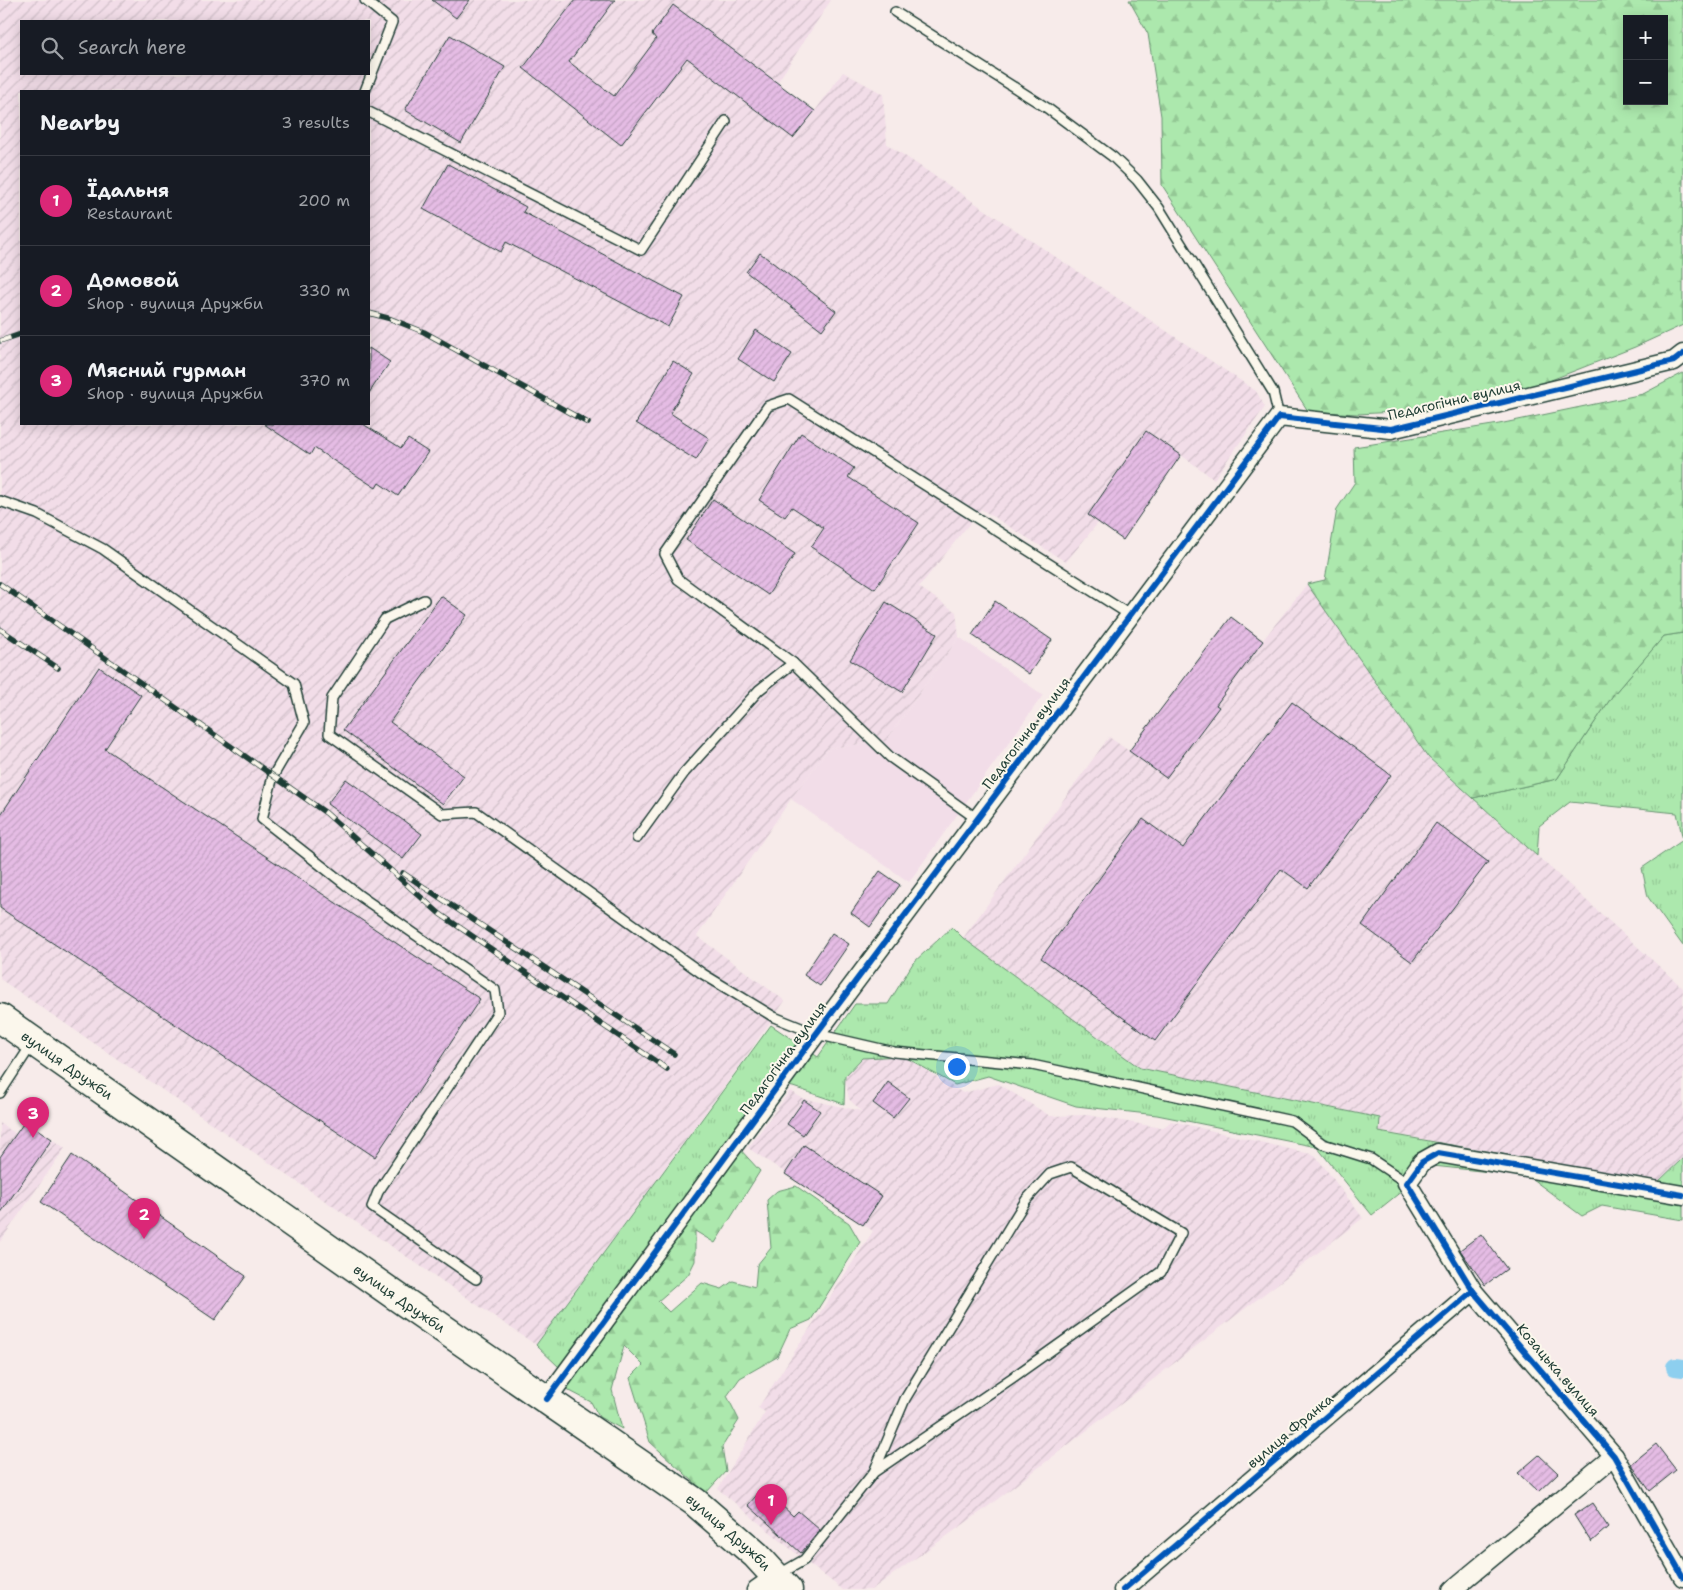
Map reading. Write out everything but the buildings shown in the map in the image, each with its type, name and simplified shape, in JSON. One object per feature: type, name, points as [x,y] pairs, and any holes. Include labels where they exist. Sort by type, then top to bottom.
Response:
[{"type":"main road","name":"вулиця Дружби","points":[[0,1018],[695,1502],[756,1555],[773,1585]]},
{"type":"street","name":"Педагогічна вулиця","points":[[547,1399],[816,1034],[1279,417],[1391,429],[1674,361],[1683,354]]},
{"type":"street","points":[[1407,1183],[1422,1162],[1438,1153],[1683,1195]]},
{"type":"street","name":"Козацька вулиця","points":[[1407,1183],[1473,1291],[1614,1456],[1683,1577]]},
{"type":"street","name":"вулиця Франка","points":[[1124,1590],[1473,1291]]},
{"type":"street","points":[[1452,1590],[1614,1456]]},
{"type":"lane","points":[[364,90],[392,22],[365,0]]},
{"type":"lane","points":[[895,12],[1047,108],[1113,157],[1137,180],[1159,208],[1273,392],[1279,417]]},
{"type":"lane","points":[[370,113],[641,250],[726,122]]},
{"type":"lane","points":[[977,819],[890,757],[793,663],[678,579],[665,554],[768,406],[789,399],[1130,615]]},
{"type":"lane","points":[[0,501],[37,514],[104,549],[294,684],[304,722],[273,776],[262,819],[360,896],[495,990],[498,1012],[378,1192],[372,1207],[476,1279]]},
{"type":"lane","points":[[424,600],[385,619],[332,698],[330,734],[442,814],[476,812],[703,974],[774,1017],[816,1034],[894,1052],[1032,1066],[1292,1121],[1323,1144],[1371,1159],[1407,1183]]},
{"type":"lane","points":[[637,838],[684,773],[759,690],[793,663]]},
{"type":"lane","points":[[0,1093],[34,1042]]},
{"type":"lane","points":[[773,1585],[804,1560],[874,1472],[906,1399],[1026,1200],[1050,1174],[1070,1167],[1181,1233],[1161,1272],[1012,1378],[874,1472]]},
{"type":"shaded area","points":[[0,0],[831,0],[777,83],[815,111],[843,72],[883,94],[887,144],[1256,391],[1265,407],[1214,479],[1181,455],[1123,540],[1098,523],[1066,562],[981,509],[919,587],[956,612],[959,637],[886,741],[829,748],[791,799],[697,936],[785,1001],[536,1345],[0,979]]},
{"type":"shaded area","points":[[1307,584],[1428,757],[1683,988],[1683,1158],[1658,1182],[1378,1131],[1380,1118],[1140,1068],[963,938],[1109,737],[1129,751],[1231,617],[1263,640]]},
{"type":"shaded area","points":[[959,637],[1043,695],[909,882],[791,799],[829,748],[886,741]]},
{"type":"shaded area","points":[[903,1056],[963,1093],[999,1084],[1050,1116],[1087,1115],[1163,1128],[1171,1121],[1315,1155],[1363,1218],[982,1511],[871,1590],[843,1590],[718,1489],[765,1412],[758,1408],[873,1231],[748,1148],[790,1091],[802,1098],[861,1111],[849,1099],[845,1076],[862,1058]]},
{"type":"shaded area","points":[[25,1121],[65,1148],[0,1242],[0,1123],[16,1134]]},
{"type":"green space","points":[[1129,0],[1683,0],[1683,325],[1635,347],[1546,382],[1434,410],[1357,414],[1308,411],[1162,185],[1161,116],[1148,34]]},
{"type":"green space","points":[[1683,373],[1683,633],[1664,636],[1613,695],[1557,779],[1473,798],[1428,757],[1307,584],[1325,580],[1337,509],[1355,482],[1354,447],[1499,424],[1643,394]]},
{"type":"green space","points":[[1683,633],[1683,840],[1677,813],[1570,802],[1539,826],[1537,856],[1473,798],[1557,779],[1613,695],[1664,636]]},
{"type":"green space","points":[[1683,840],[1683,946],[1648,897],[1642,868]]},
{"type":"green space","points":[[952,927],[963,938],[1140,1068],[1380,1118],[1379,1132],[1658,1182],[1683,1158],[1683,1220],[1602,1206],[1582,1216],[1528,1176],[1433,1166],[1372,1215],[1317,1147],[1157,1115],[1076,1106],[988,1076],[955,1085],[903,1056],[862,1058],[845,1076],[844,1104],[793,1087],[768,1083],[560,1368],[536,1345],[771,1025],[818,1057],[855,1004],[888,1004],[913,963]]},
{"type":"green space","points":[[737,1146],[760,1171],[715,1243],[695,1231],[695,1261],[688,1275],[658,1301],[669,1312],[702,1283],[722,1289],[733,1281],[755,1287],[757,1265],[771,1248],[767,1200],[777,1191],[796,1186],[849,1223],[860,1242],[811,1320],[790,1329],[777,1357],[740,1378],[727,1396],[739,1420],[722,1447],[726,1471],[706,1493],[650,1442],[630,1378],[643,1365],[624,1346],[612,1390],[622,1429],[599,1417],[591,1402],[566,1389],[570,1375]]},
{"type":"waterway","points":[[1675,1367],[1683,1368]]},
{"type":"railway","points":[[370,313],[424,332],[588,423]]},
{"type":"railway","points":[[0,341],[20,334]]},
{"type":"railway","points":[[0,584],[326,813],[440,914],[667,1069]]},
{"type":"railway","points":[[0,629],[58,668]]},
{"type":"railway","points":[[403,873],[674,1054]]},
{"type":"cycle path","points":[[547,1399],[816,1034],[1279,417],[1391,429],[1674,361],[1683,354]]},
{"type":"cycle path","points":[[1683,1195],[1438,1153],[1422,1162],[1407,1183],[1473,1291],[1614,1456],[1683,1577]]},
{"type":"cycle path","points":[[1123,1590],[1473,1291]]},
{"type":"place","name":"Мясний гурман","points":[[33,1138]]},
{"type":"place","name":"Домовой","points":[[144,1239]]},
{"type":"place","name":"Їдальня","points":[[771,1525]]}]
